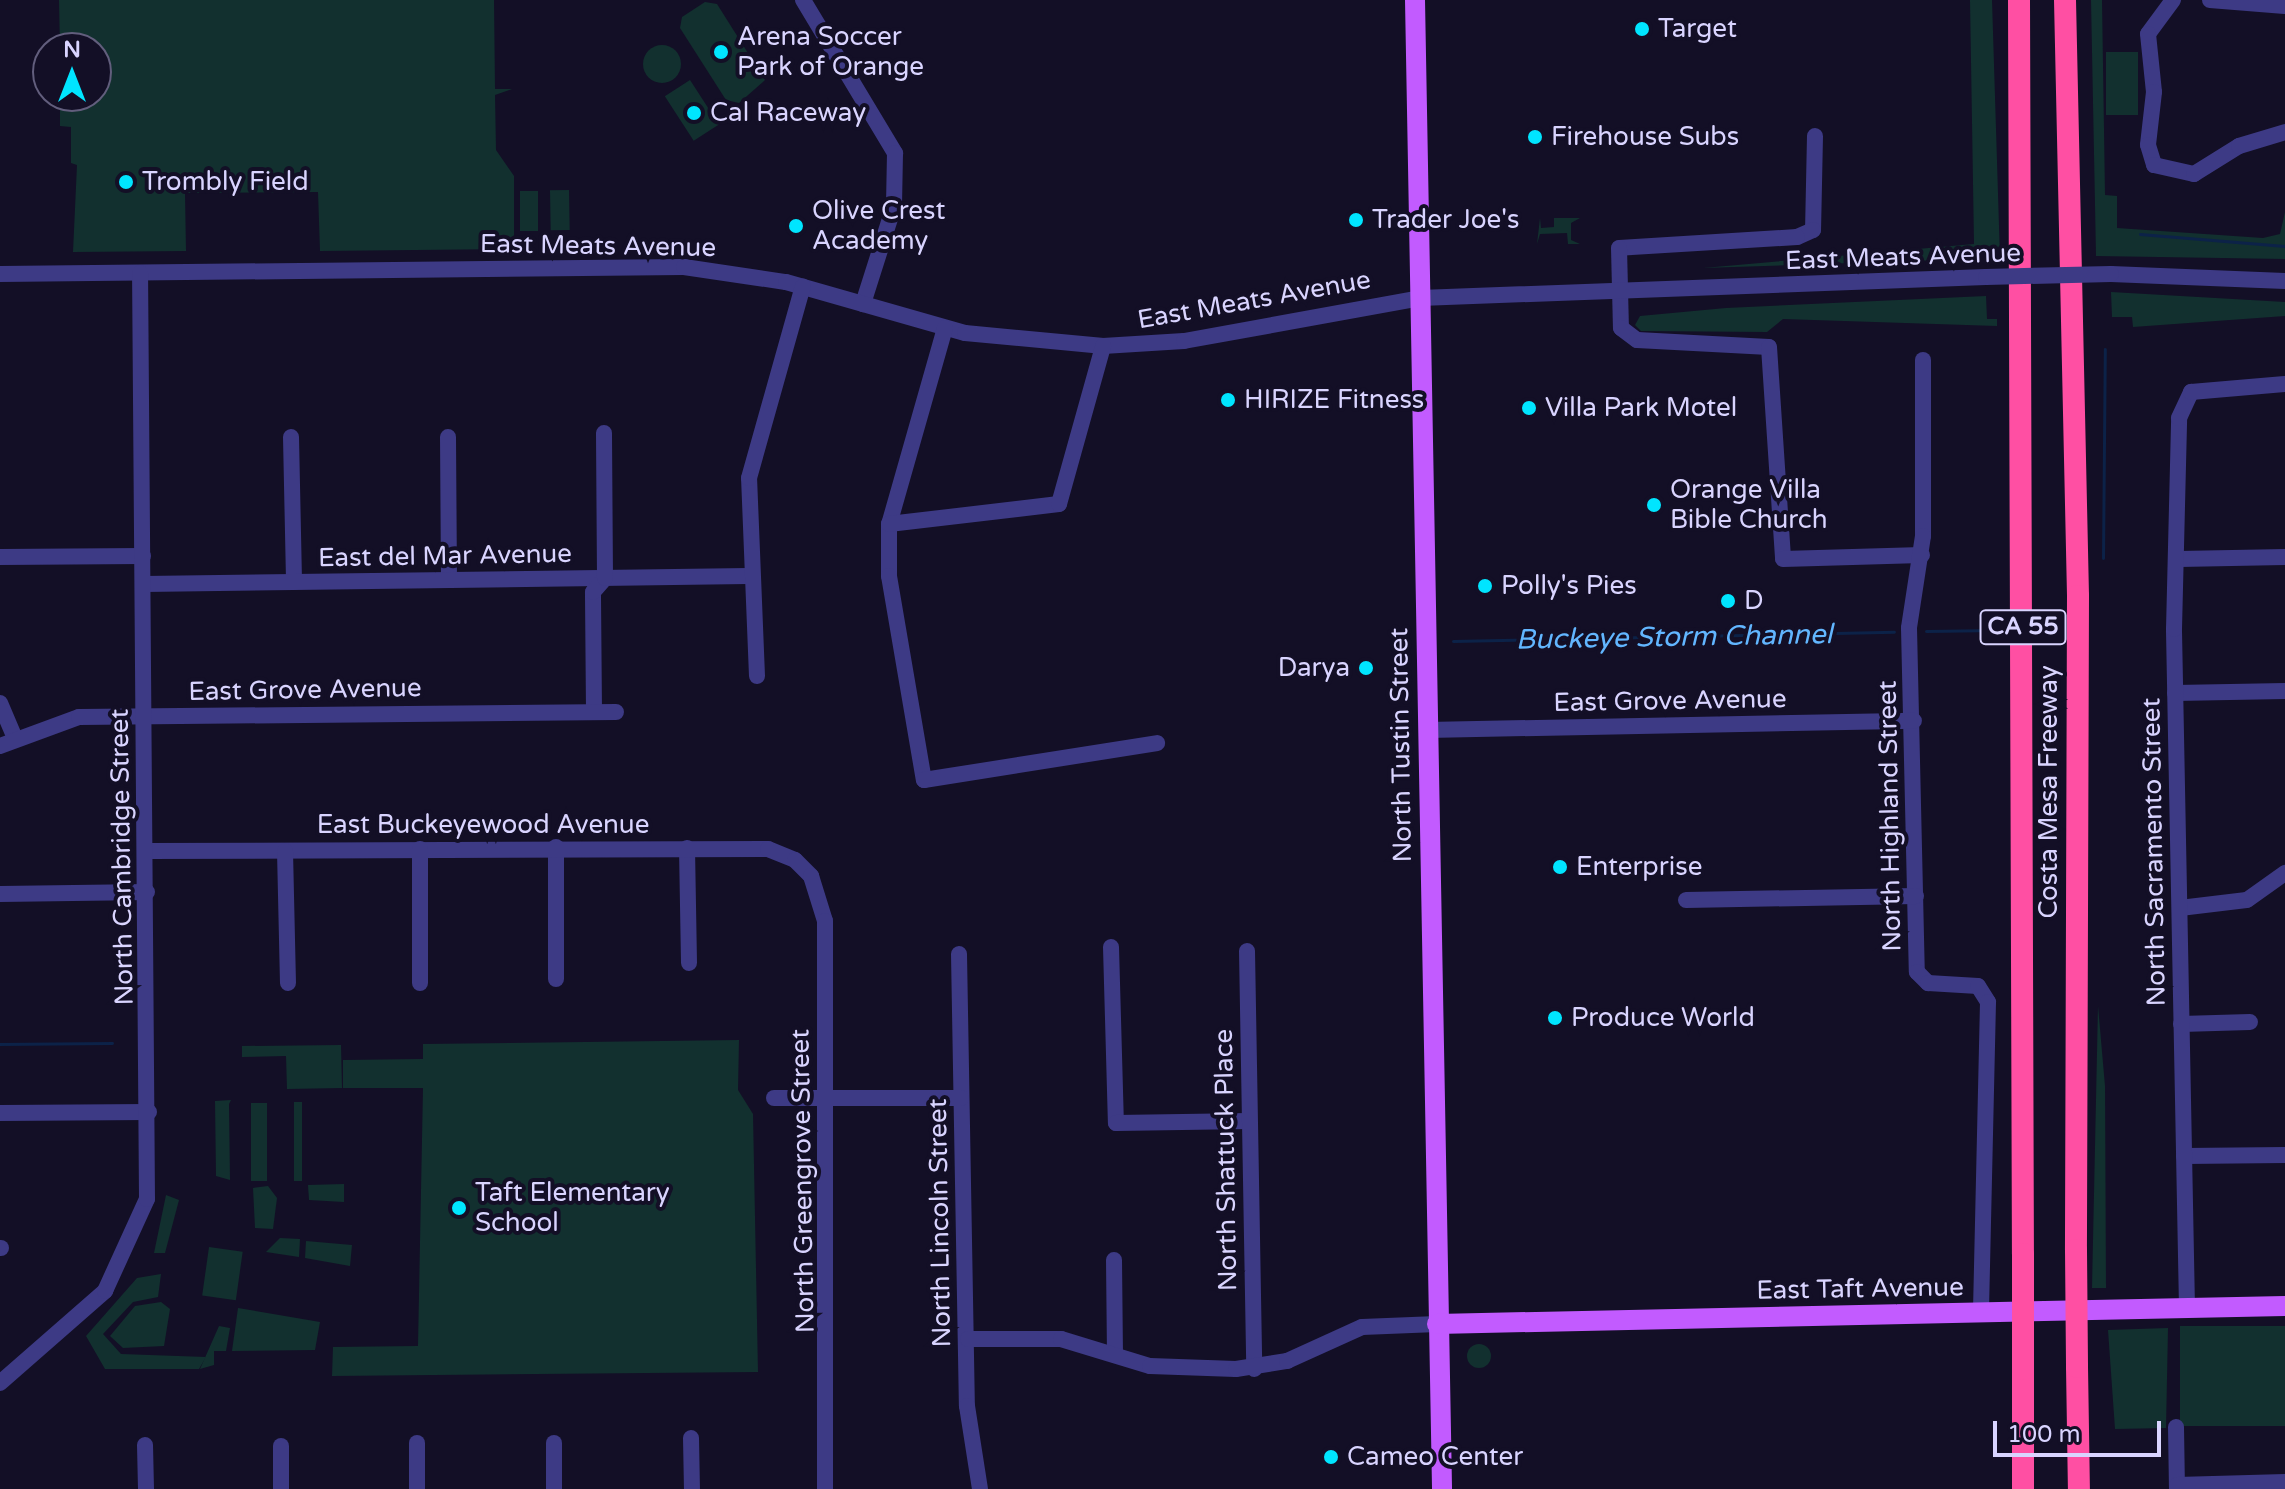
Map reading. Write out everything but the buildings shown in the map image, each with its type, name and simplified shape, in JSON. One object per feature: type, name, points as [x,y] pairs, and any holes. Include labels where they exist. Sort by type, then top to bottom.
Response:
[{"type":"highway","name":"Costa Mesa Freeway","points":[[2019,0],[2023,1489]]},
{"type":"highway","name":"Costa Mesa Freeway","points":[[2065,0],[2078,596],[2076,1250],[2079,1489]]},
{"type":"main road","name":"North Tustin Street","points":[[1415,0],[1442,1489]]},
{"type":"main road","name":"East Taft Avenue","points":[[1437,1324],[2285,1306]]},
{"type":"street","points":[[803,0],[895,153],[894,206],[863,304]]},
{"type":"street","points":[[2173,0],[2148,34],[2152,161],[2169,174],[2194,174],[2280,136]]},
{"type":"street","points":[[2210,0],[2285,6]]},
{"type":"street","points":[[1815,136],[1817,221],[1807,235],[1619,248],[1621,328],[1631,338],[1769,347],[1779,554],[1800,562],[1922,555]]},
{"type":"street","name":"East Meats Avenue","points":[[0,274],[660,267],[803,286],[945,328],[1103,346],[1184,341],[1420,298],[2111,274],[2285,281]]},
{"type":"street","name":"North Cambridge Street","points":[[0,1383],[89,1308],[123,1264],[147,1199],[149,1112],[140,273]]},
{"type":"street","points":[[757,676],[748,576],[752,455],[803,286]]},
{"type":"street","points":[[945,328],[889,524],[889,576],[924,780],[1157,743]]},
{"type":"street","points":[[889,524],[1059,504],[1103,346]]},
{"type":"street","name":"North Highland Street","points":[[1923,360],[1922,555],[1910,604],[1919,977],[1978,986],[1988,1002],[1981,1312]]},
{"type":"street","name":"North Sacramento Street","points":[[2187,1308],[2175,693],[2179,418],[2185,396],[2285,384]]},
{"type":"street","points":[[594,711],[593,592],[605,578],[604,433]]},
{"type":"street","points":[[291,437],[294,582]]},
{"type":"street","points":[[448,437],[449,580]]},
{"type":"street","points":[[0,557],[143,556]]},
{"type":"street","points":[[2179,559],[2285,557]]},
{"type":"street","name":"East del Mar Avenue","points":[[144,584],[748,576]]},
{"type":"street","points":[[2175,693],[2285,691]]},
{"type":"street","points":[[0,703],[8,742]]},
{"type":"street","name":"East Grove Avenue","points":[[8,742],[60,720],[145,716],[616,712]]},
{"type":"street","name":"East Grove Avenue","points":[[1427,730],[1914,721]]},
{"type":"street","points":[[556,847],[556,979]]},
{"type":"street","name":"East Buckeyewood Avenue","points":[[147,851],[556,847],[768,849],[811,876]]},
{"type":"street","points":[[687,848],[689,963]]},
{"type":"street","points":[[420,849],[420,983]]},
{"type":"street","points":[[285,851],[288,983]]},
{"type":"street","points":[[2180,908],[2247,900],[2285,873]]},
{"type":"street","name":"North Greengrove Street","points":[[811,876],[825,921],[825,1489]]},
{"type":"street","points":[[0,894],[147,892]]},
{"type":"street","points":[[1686,900],[1916,896]]},
{"type":"street","points":[[1111,947],[1116,1123],[1249,1121]]},
{"type":"street","name":"North Shattuck Place","points":[[1247,951],[1254,1369]]},
{"type":"street","name":"North Lincoln Street","points":[[959,954],[967,1406],[980,1489]]},
{"type":"street","points":[[2181,1024],[2250,1022]]},
{"type":"street","points":[[774,1098],[961,1098]]},
{"type":"street","points":[[0,1113],[149,1112]]},
{"type":"street","points":[[2184,1156],[2285,1155]]},
{"type":"street","points":[[1114,1260],[1115,1354]]},
{"type":"street","points":[[968,1339],[1061,1339],[1163,1368],[1254,1369],[1362,1327],[1437,1324]]},
{"type":"street","points":[[2176,1427],[2177,1487],[2285,1482]]},
{"type":"street","points":[[691,1438],[692,1489]]},
{"type":"street","points":[[417,1443],[417,1489]]},
{"type":"street","points":[[554,1443],[554,1489]]},
{"type":"street","points":[[145,1445],[146,1489]]},
{"type":"street","points":[[281,1446],[281,1489]]},
{"type":"green space","points":[[59,0],[494,0],[495,89],[512,89],[495,95],[496,150],[514,176],[514,249],[320,251],[318,192],[185,193],[186,251],[73,252],[77,165],[71,163],[71,127],[60,126],[60,112],[112,112],[112,32],[60,32]]},
{"type":"green space","points":[[1970,0],[1992,0],[2000,258],[1703,268],[1974,244]]},
{"type":"green space","points":[[2091,0],[2102,0],[2105,195],[2117,196],[2117,228],[2263,238],[2280,234],[2285,212],[2285,259],[2096,256]]},
{"type":"green space","name":"Arena Soccer Park of Orange","points":[[705,2],[717,4],[765,80],[739,103],[726,100],[680,28],[682,17]]},
{"type":"green space","points":[[662,45],[675,51],[681,64],[675,77],[662,83],[649,77],[643,64],[649,51]]},
{"type":"green space","points":[[2106,52],[2138,52],[2138,115],[2106,115]]},
{"type":"green space","name":"Cal Raceway","points":[[690,80],[719,124],[694,141],[665,96]]},
{"type":"green space","points":[[550,190],[569,190],[570,230],[551,230]]},
{"type":"green space","points":[[520,191],[538,191],[538,231],[520,231]]},
{"type":"green space","points":[[1540,218],[1541,228],[1554,227],[1554,218],[1580,218],[1571,223],[1571,240],[1580,244],[1568,244],[1567,233],[1540,234],[1537,244]]},
{"type":"green space","points":[[2111,292],[2285,302],[2285,316],[2133,327],[2132,317],[2112,317]]},
{"type":"green space","points":[[1986,296],[1987,319],[1997,319],[1997,326],[1783,319],[1767,332],[1641,331],[1635,325],[1640,316],[1726,308]]},
{"type":"green space","points":[[2098,1006],[2105,1086],[2106,1288],[2092,1288]]},
{"type":"green space","points":[[739,1040],[738,1090],[753,1114],[758,1372],[332,1376],[333,1347],[418,1346],[423,1088],[343,1088],[343,1060],[423,1059],[423,1044]]},
{"type":"green space","points":[[341,1045],[342,1088],[287,1089],[286,1056],[242,1057],[242,1046]]},
{"type":"green space","points":[[231,1100],[230,1180],[216,1176],[215,1101]]},
{"type":"green space","points":[[294,1102],[302,1102],[302,1181],[294,1181]]},
{"type":"green space","points":[[251,1103],[267,1103],[267,1181],[251,1181]]},
{"type":"green space","points":[[344,1184],[344,1202],[309,1200],[308,1185]]},
{"type":"green space","points":[[268,1186],[277,1198],[273,1229],[255,1228],[253,1188]]},
{"type":"green space","points":[[166,1195],[179,1200],[165,1253],[154,1253]]},
{"type":"green space","points":[[280,1238],[300,1239],[299,1257],[266,1252]]},
{"type":"green space","points":[[306,1241],[352,1245],[350,1266],[305,1258]]},
{"type":"green space","points":[[209,1247],[243,1252],[236,1300],[202,1296]]},
{"type":"green space","points":[[161,1274],[158,1297],[133,1302],[103,1334],[121,1354],[206,1357],[199,1369],[105,1369],[86,1336],[137,1278]]},
{"type":"green space","points":[[161,1302],[170,1309],[164,1346],[123,1348],[110,1336],[135,1306]]},
{"type":"green space","points":[[238,1308],[320,1322],[315,1350],[232,1351]]},
{"type":"green space","points":[[219,1326],[230,1328],[226,1351],[214,1351],[214,1365],[200,1369]]},
{"type":"green space","points":[[2180,1326],[2285,1326],[2285,1426],[2180,1426]]},
{"type":"green space","points":[[2168,1328],[2166,1428],[2115,1429],[2108,1330]]},
{"type":"green space","points":[[1479,1344],[1488,1347],[1491,1356],[1488,1365],[1479,1368],[1470,1365],[1467,1356],[1470,1347]]},
{"type":"waterway","name":"Buckeye Storm Channel","points":[[2140,234],[2285,246]]},
{"type":"waterway","name":"Buckeye Storm Channel","points":[[2103,558],[2105,349]]},
{"type":"waterway","name":"Buckeye Storm Channel","points":[[1926,631],[1997,630]]},
{"type":"waterway","name":"Buckeye Storm Channel","points":[[1453,641],[1894,632]]},
{"type":"waterway","name":"Buckeye Storm Channel","points":[[0,1044],[112,1043]]},
{"type":"place","name":"Target","points":[[1642,29]]},
{"type":"place","name":"Arena Soccer Park of Orange","points":[[721,52]]},
{"type":"place","name":"Cal Raceway","points":[[694,113]]},
{"type":"place","name":"Firehouse Subs","points":[[1535,137]]},
{"type":"place","name":"Trombly Field","points":[[126,182]]},
{"type":"place","name":"Trader Joe's","points":[[1356,220]]},
{"type":"place","name":"Olive Crest Academy","points":[[796,226]]},
{"type":"place","name":"HIRIZE Fitness","points":[[1228,400]]},
{"type":"place","name":"Villa Park Motel","points":[[1529,408]]},
{"type":"place","name":"Orange Villa Bible Church","points":[[1654,505]]},
{"type":"place","name":"Polly's Pies","points":[[1485,586]]},
{"type":"place","name":"D","points":[[1728,601]]},
{"type":"place","name":"Darya","points":[[1366,668]]},
{"type":"place","name":"Enterprise","points":[[1560,867]]},
{"type":"place","name":"Produce World","points":[[1555,1018]]},
{"type":"place","name":"Taft Elementary School","points":[[459,1208]]},
{"type":"place","name":"Cameo Center","points":[[1331,1457]]}]
